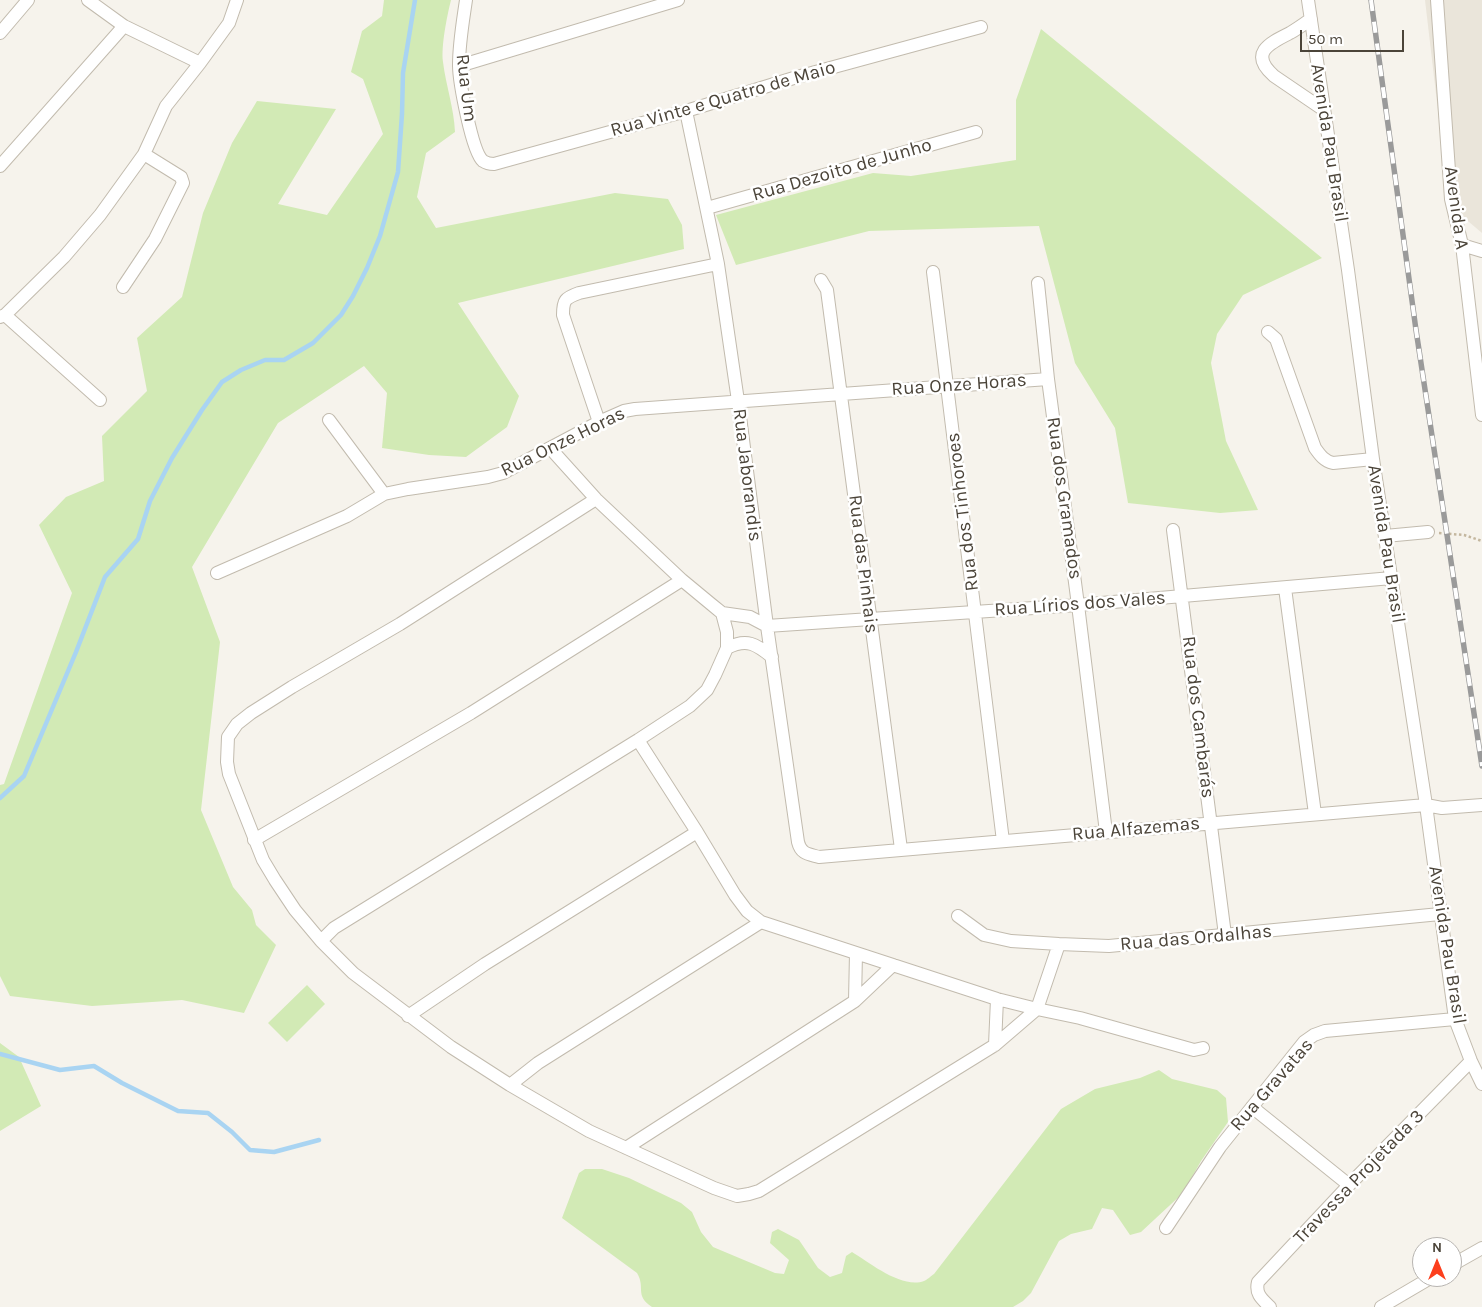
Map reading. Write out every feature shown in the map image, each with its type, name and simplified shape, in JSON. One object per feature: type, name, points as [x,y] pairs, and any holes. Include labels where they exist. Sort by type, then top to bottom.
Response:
[{"type":"street","points":[[0,33],[28,0]]},
{"type":"street","points":[[88,0],[124,26],[200,63]]},
{"type":"street","points":[[100,400],[2,316],[64,257],[100,215],[144,154],[166,106],[200,63],[228,23],[237,0]]},
{"type":"street","name":"Rua Um","points":[[466,0],[459,66],[463,98],[475,145]]},
{"type":"street","points":[[459,66],[678,0]]},
{"type":"street","name":"Avenida Pau Brasil","points":[[1308,0],[1385,536],[1426,805],[1455,1019],[1482,1084]]},
{"type":"street","name":"Avenida A","points":[[1438,0],[1451,199],[1462,245],[1482,415]]},
{"type":"street","points":[[1311,19],[1292,32],[1274,40],[1265,48],[1263,58],[1264,64],[1274,76],[1324,110]]},
{"type":"street","points":[[0,166],[124,26]]},
{"type":"street","name":"Rua Vinte e Quatro de Maio","points":[[475,145],[483,160],[494,164],[797,77],[981,27]]},
{"type":"street","name":"Rua Jaborandis","points":[[686,110],[718,264],[798,842]]},
{"type":"street","name":"Rua Dezoito de Junho","points":[[707,208],[976,132]]},
{"type":"street","points":[[123,286],[155,239],[183,183],[181,177],[144,154]]},
{"type":"street","points":[[1462,245],[1482,251]]},
{"type":"street","points":[[599,422],[563,315],[564,302],[568,297],[579,293],[718,264]]},
{"type":"street","name":"Rua dos Tinhoroes","points":[[933,272],[1003,841]]},
{"type":"street","name":"Rua das Pinhais","points":[[821,280],[827,290],[901,850]]},
{"type":"street","name":"Rua dos Gramados","points":[[1038,283],[1048,379],[1106,832]]},
{"type":"street","points":[[1268,332],[1276,339],[1314,448],[1326,462],[1374,459]]},
{"type":"street","name":"Rua Onze Horas","points":[[217,573],[347,516],[384,494],[503,473],[599,422],[624,411],[1048,379]]},
{"type":"street","points":[[329,420],[384,494]]},
{"type":"street","points":[[550,448],[596,499],[682,580],[722,613],[750,617],[767,626]]},
{"type":"street","points":[[596,499],[424,609],[292,687],[237,724],[228,737],[227,762],[229,774],[263,860],[295,910],[321,941],[353,973],[451,1047],[510,1085],[590,1131],[714,1188],[736,1196],[759,1191],[995,1046],[1037,1009],[1059,944]]},
{"type":"street","name":"Rua dos Cambarás","points":[[1173,530],[1225,935]]},
{"type":"street","points":[[1385,536],[1428,532]]},
{"type":"street","name":"Rua Lírios dos Vales","points":[[767,626],[1078,605],[1392,578]]},
{"type":"street","points":[[254,840],[471,713],[682,580]]},
{"type":"street","points":[[1285,588],[1315,814]]},
{"type":"street","points":[[321,941],[334,928],[690,706],[707,690],[726,648],[727,632],[722,613]]},
{"type":"street","points":[[726,648],[736,643],[750,643],[760,646],[772,657]]},
{"type":"street","points":[[638,740],[739,900],[747,911],[761,922],[997,999],[1080,1018],[1194,1050],[1203,1048]]},
{"type":"street","name":"Rua Alfazemas","points":[[798,842],[804,854],[819,857],[1426,805],[1442,808],[1482,805]]},
{"type":"street","points":[[408,1016],[485,964],[697,832]]},
{"type":"street","name":"Rua das Ordalhas","points":[[958,916],[984,935],[1012,941],[1109,946],[1440,914]]},
{"type":"street","points":[[510,1085],[538,1063],[761,922]]},
{"type":"street","points":[[855,1000],[856,953]]},
{"type":"street","points":[[626,1148],[855,1000],[893,965]]},
{"type":"street","points":[[995,1046],[997,999]]},
{"type":"street","name":"Rua Gravatas","points":[[1166,1228],[1220,1147],[1304,1042],[1314,1035],[1325,1031],[1455,1019]]},
{"type":"street","name":"Travessa Projetada 3","points":[[1270,1307],[1259,1297],[1256,1289],[1258,1282],[1349,1185],[1471,1061]]},
{"type":"street","points":[[1252,1107],[1349,1185]]},
{"type":"street","points":[[1462,1259],[1482,1248]]},
{"type":"street","points":[[1381,1307],[1415,1287]]},
{"type":"path","points":[[1428,532],[1464,536],[1482,541]]},
{"type":"shaded area","points":[[1425,0],[1482,0],[1482,233],[1449,205]]},
{"type":"green space","points":[[384,0],[451,0],[443,55],[455,132],[426,153],[417,197],[436,228],[615,193],[668,199],[682,225],[684,249],[458,303],[519,396],[507,427],[466,457],[429,455],[382,448],[387,393],[364,366],[278,423],[192,567],[220,642],[201,810],[233,887],[252,910],[256,925],[276,945],[244,1013],[182,1000],[92,1006],[10,996],[0,976],[0,785],[4,784],[72,593],[39,525],[66,497],[104,481],[102,436],[147,391],[137,338],[182,297],[203,213],[232,143],[257,101],[336,109],[278,204],[327,215],[383,134],[363,79],[351,72],[362,31],[382,16]]},
{"type":"green space","points":[[1041,29],[1322,258],[1243,295],[1217,334],[1211,363],[1226,441],[1258,510],[1220,513],[1128,503],[1115,428],[1075,363],[1039,226],[869,231],[736,265],[716,215],[873,173],[911,176],[1016,160],[1016,100]]},
{"type":"green space","points":[[307,985],[325,1004],[287,1042],[268,1023]]},
{"type":"green space","points":[[0,1043],[19,1057],[41,1106],[0,1131]]},
{"type":"green space","points":[[1159,1070],[1172,1079],[1217,1090],[1226,1098],[1228,1122],[1201,1161],[1183,1193],[1141,1232],[1130,1235],[1113,1210],[1102,1208],[1092,1229],[1071,1234],[1059,1241],[1031,1293],[1013,1307],[652,1307],[643,1299],[641,1283],[637,1273],[562,1218],[579,1173],[585,1169],[602,1169],[629,1178],[681,1203],[692,1212],[701,1232],[713,1247],[775,1273],[784,1274],[789,1260],[770,1243],[772,1232],[778,1229],[799,1240],[818,1268],[830,1277],[842,1273],[846,1256],[852,1252],[886,1274],[915,1283],[924,1281],[934,1274],[1061,1109],[1095,1089],[1140,1078]]},
{"type":"waterway","points":[[0,798],[24,776],[105,577],[138,539],[150,501],[172,458],[202,410],[222,382],[241,370],[265,360],[284,360],[313,343],[341,315],[353,296],[380,236],[398,172],[403,73],[415,0]]},
{"type":"waterway","points":[[0,1054],[60,1070],[94,1066],[122,1083],[178,1111],[208,1113],[232,1132],[250,1150],[274,1152],[319,1140]]},
{"type":"railway","points":[[1371,0],[1416,330],[1482,766]]}]
